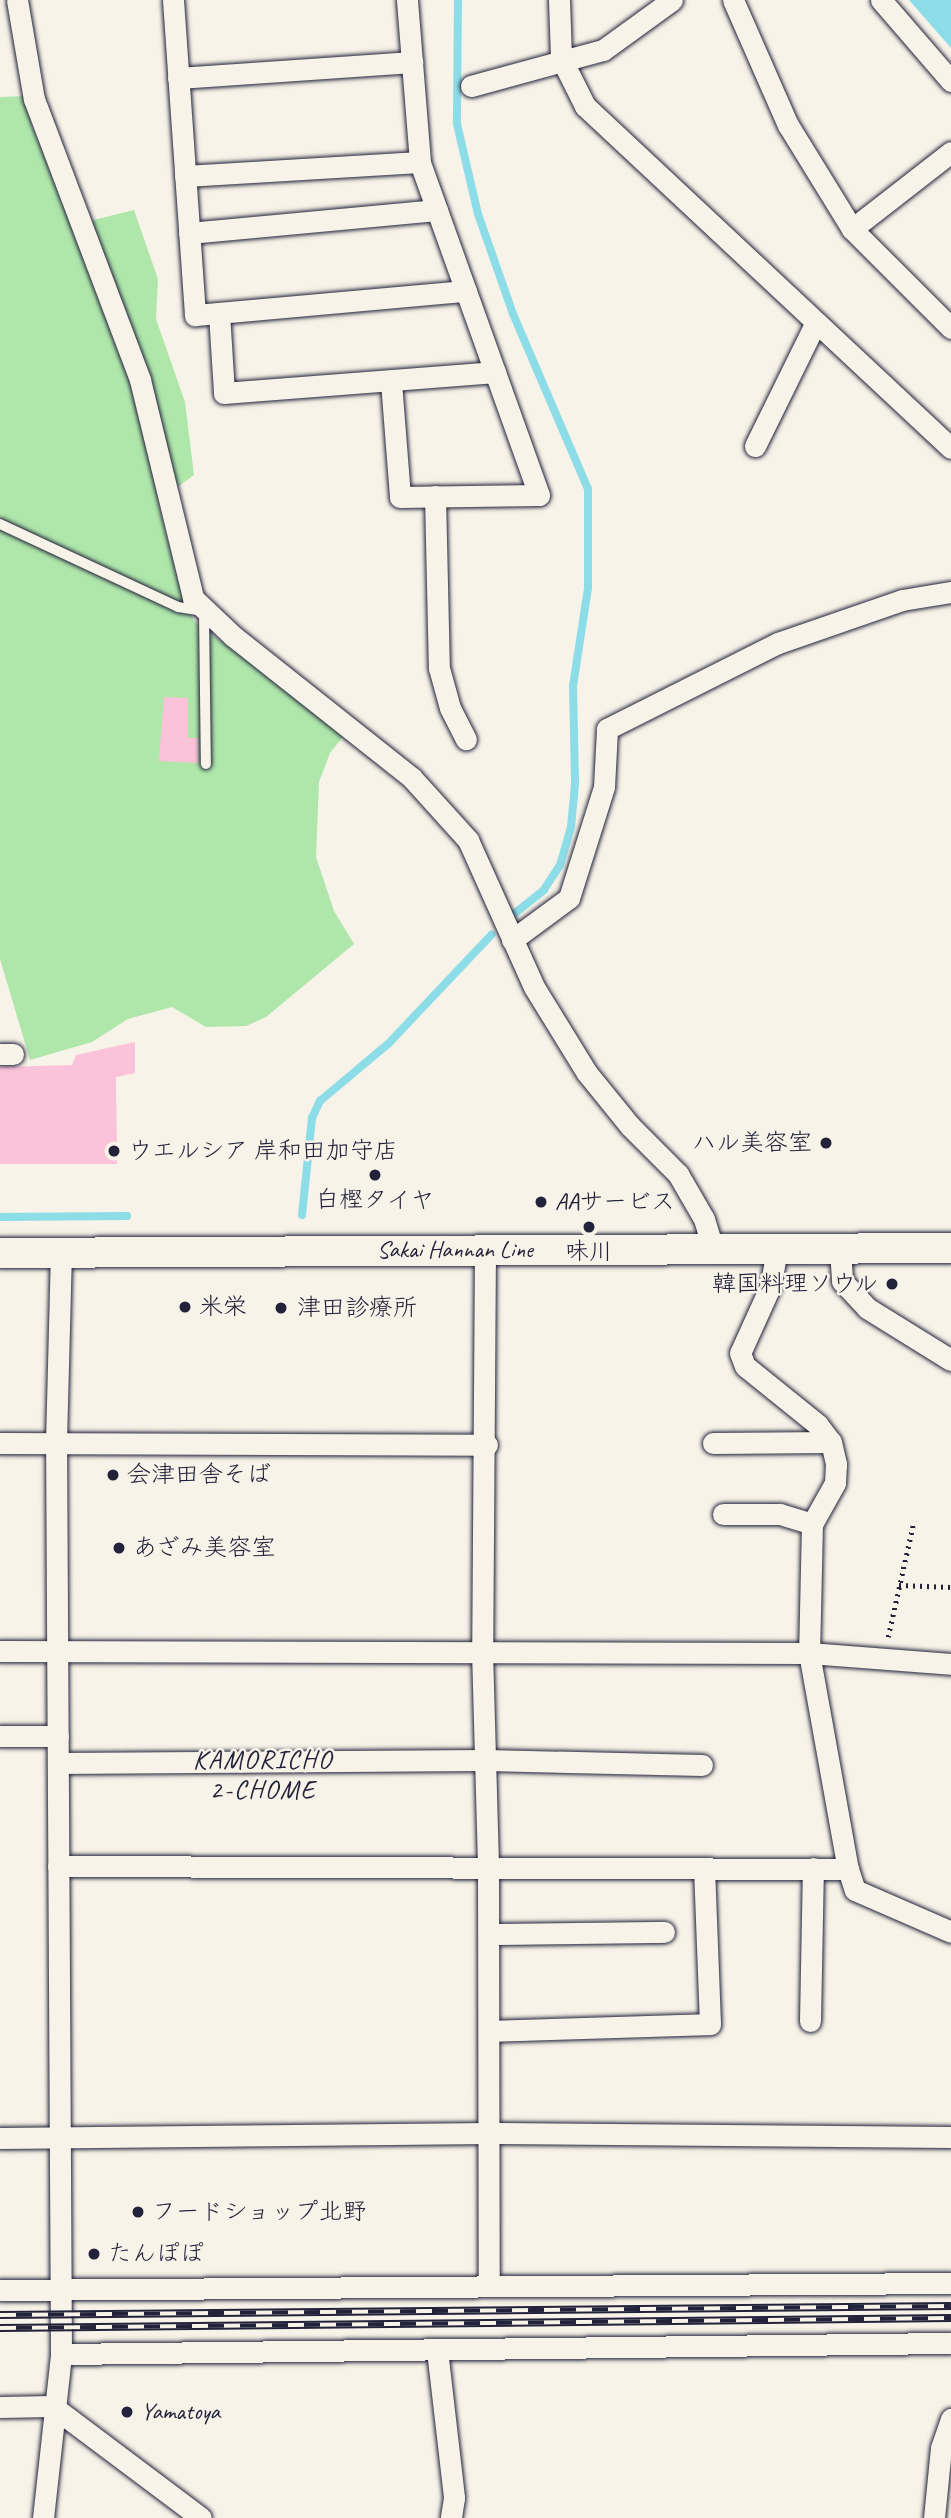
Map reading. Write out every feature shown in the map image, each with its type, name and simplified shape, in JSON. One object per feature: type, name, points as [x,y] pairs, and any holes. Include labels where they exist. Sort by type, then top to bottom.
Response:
[{"type":"main road","name":"Sakai Hannan Line","points":[[0,1253],[951,1248]]},
{"type":"street","points":[[17,0],[34,99],[140,380],[187,583],[204,611],[412,778],[468,840],[512,940],[587,1073],[629,1126],[678,1174],[704,1219],[713,1249]]},
{"type":"street","points":[[173,0],[195,315],[466,291]]},
{"type":"street","points":[[391,382],[401,497],[539,495],[420,162],[407,0]]},
{"type":"street","points":[[559,0],[561,58],[585,106],[951,448]]},
{"type":"street","points":[[471,86],[561,58],[603,50],[672,0]]},
{"type":"street","points":[[733,0],[788,125],[852,229],[951,328]]},
{"type":"street","points":[[881,0],[951,81]]},
{"type":"street","points":[[178,78],[412,62]]},
{"type":"street","points":[[852,229],[951,152]]},
{"type":"street","points":[[185,176],[420,162]]},
{"type":"street","points":[[190,233],[437,210]]},
{"type":"street","points":[[219,313],[224,393],[495,372]]},
{"type":"street","points":[[755,446],[816,322]]},
{"type":"street","points":[[435,496],[439,668],[450,708],[466,739]]},
{"type":"street","points":[[512,940],[569,898],[604,787],[607,729],[778,643],[902,600],[951,592]]},
{"type":"street","points":[[485,1249],[487,1445],[482,1650],[489,1934],[489,2286]]},
{"type":"street","points":[[777,1249],[770,1287],[740,1353],[745,1366],[818,1425],[831,1442],[835,1483],[812,1524],[809,1653],[848,1869],[855,1890],[951,1932]]},
{"type":"street","points":[[840,1250],[842,1281],[867,1308],[951,1360]]},
{"type":"street","points":[[43,2518],[52,2406],[61,2354],[56,1442],[61,1252]]},
{"type":"street","points":[[713,1443],[831,1442]]},
{"type":"street","points":[[0,1443],[487,1445]]},
{"type":"street","points":[[736,1521],[780,1514],[812,1524]]},
{"type":"street","points":[[0,1651],[482,1650],[809,1653],[951,1664]]},
{"type":"street","points":[[0,1736],[58,1736]]},
{"type":"street","points":[[58,1763],[485,1760],[702,1765]]},
{"type":"street","points":[[58,1866],[848,1869]]},
{"type":"street","points":[[489,2031],[710,2024],[704,1868]]},
{"type":"street","points":[[810,2021],[813,1868]]},
{"type":"street","points":[[489,1934],[664,1931]]},
{"type":"street","points":[[0,2138],[60,2140],[489,2133],[951,2137]]},
{"type":"street","points":[[0,2290],[951,2283]]},
{"type":"street","points":[[61,2354],[951,2343]]},
{"type":"street","points":[[437,2350],[454,2498],[451,2518]]},
{"type":"street","points":[[0,2407],[52,2406],[201,2518]]},
{"type":"street","points":[[934,2518],[941,2448],[951,2419]]},
{"type":"lane","points":[[0,524],[178,607],[204,611],[206,764]]},
{"type":"path","points":[[884,1659],[914,1521]]},
{"type":"path","points":[[899,1585],[951,1587]]},
{"type":"green space","points":[[26,96],[32,126],[73,225],[134,210],[158,279],[156,319],[185,402],[194,475],[158,501],[182,596],[195,622],[346,733],[330,753],[319,782],[316,857],[334,911],[354,944],[266,1017],[246,1026],[206,1027],[172,1007],[128,1019],[92,1042],[30,1060],[0,959],[0,97]]},
{"type":"water","points":[[909,0],[951,0],[951,48]]},
{"type":"building","points":[[164,697],[188,698],[188,738],[198,738],[198,763],[159,761]]},
{"type":"building","points":[[135,1042],[135,1073],[116,1077],[117,1164],[0,1164],[0,1067],[72,1065],[76,1055]]},
{"type":"waterway","points":[[458,0],[457,124],[478,214],[513,314],[588,489],[588,588],[573,686],[575,784],[571,827],[560,865],[544,890],[510,917]]},
{"type":"waterway","points":[[302,1215],[312,1118],[320,1101],[389,1043],[491,935]]},
{"type":"waterway","points":[[0,1217],[127,1216]]},
{"type":"railway","points":[[0,2315],[951,2306]]},
{"type":"railway","points":[[0,2328],[951,2318]]},
{"type":"place","name":"ハル美容室","points":[[826,1143]]},
{"type":"place","name":"ウエルシア 岸和田加守店","points":[[114,1151]]},
{"type":"place","name":"白樫タイヤ","points":[[375,1175]]},
{"type":"place","name":"AAサービス","points":[[541,1202]]},
{"type":"place","name":"味川","points":[[589,1227]]},
{"type":"place","name":"韓国料理ソウル","points":[[892,1284]]},
{"type":"place","name":"米栄","points":[[185,1307]]},
{"type":"place","name":"津田診療所","points":[[281,1308]]},
{"type":"place","name":"会津田舎そば","points":[[113,1475]]},
{"type":"place","name":"あざみ美容室","points":[[119,1548]]},
{"type":"place","name":"フードショップ北野","points":[[138,2212]]},
{"type":"place","name":"たんぽぽ","points":[[94,2254]]},
{"type":"place","name":"Yamatoya","points":[[127,2412]]},
{"type":"district","name":"KAMORICHO 2-CHOME","points":[[263,1775]]}]
